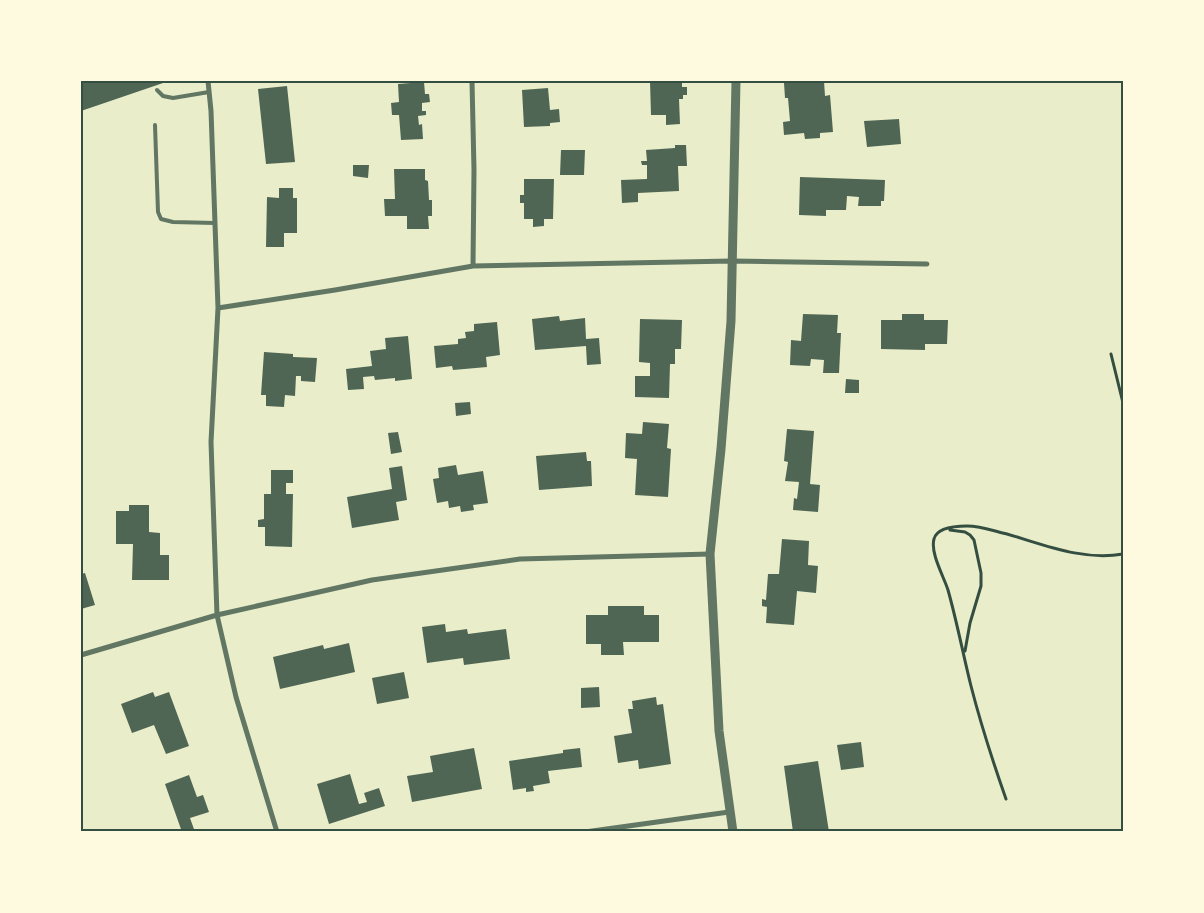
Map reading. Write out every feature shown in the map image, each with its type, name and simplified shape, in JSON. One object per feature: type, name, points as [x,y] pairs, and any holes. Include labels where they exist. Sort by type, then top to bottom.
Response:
[{"type":"street","points":[[208,81],[218,308],[210,442],[217,615],[236,697],[277,832]]},
{"type":"street","points":[[472,81],[474,170],[473,266]]},
{"type":"street","points":[[733,832],[719,731],[710,554],[730,340],[736,81]]},
{"type":"street","points":[[218,308],[473,266],[732,261],[927,264]]},
{"type":"street","points":[[81,655],[217,615],[372,580],[520,559],[710,554]]},
{"type":"street","points":[[585,832],[729,812]]},
{"type":"lane","points":[[157,90],[163,96],[173,98],[209,92]]},
{"type":"lane","points":[[155,125],[158,212],[161,219],[173,222],[215,223]]},
{"type":"path","points":[[1111,354],[1123,403]]},
{"type":"path","points":[[1006,799],[989,752],[959,627],[934,552],[933,540],[944,529],[965,526],[983,527],[1066,551],[1082,554],[1123,554]]},
{"type":"path","points":[[944,529],[965,532],[970,535],[974,540],[981,573],[981,586],[970,623],[964,654]]},
{"type":"building","points":[[81,81],[166,81],[166,82],[81,111]]},
{"type":"building","points":[[650,81],[682,81],[682,87],[687,87],[687,95],[683,95],[683,99],[679,99],[680,124],[666,125],[666,115],[651,115]]},
{"type":"building","points":[[824,81],[825,96],[830,95],[833,132],[820,133],[820,138],[805,139],[804,133],[784,135],[783,122],[790,121],[788,98],[785,98],[784,83]]},
{"type":"building","points":[[424,82],[425,94],[429,94],[430,102],[422,103],[422,111],[426,111],[426,115],[418,116],[419,125],[422,124],[423,139],[401,140],[399,115],[392,115],[391,103],[399,102],[398,84]]},
{"type":"building","points":[[287,86],[295,162],[266,164],[258,89]]},
{"type":"building","points":[[548,88],[550,110],[559,109],[560,122],[550,123],[550,126],[524,127],[522,90]]},
{"type":"building","points":[[899,119],[901,144],[867,147],[864,121]]},
{"type":"building","points":[[675,145],[686,145],[687,166],[678,166],[679,191],[638,193],[638,202],[622,203],[621,180],[647,179],[647,165],[642,165],[641,161],[647,161],[646,150],[675,148]]},
{"type":"building","points":[[561,150],[585,150],[584,175],[560,175]]},
{"type":"building","points":[[353,165],[369,165],[368,178],[353,176]]},
{"type":"building","points":[[394,169],[425,169],[429,200],[432,200],[432,216],[428,216],[429,229],[407,229],[407,216],[385,216],[384,199],[395,199]]},
{"type":"building","points":[[800,177],[885,180],[884,201],[881,201],[881,206],[858,206],[859,197],[847,196],[846,210],[826,210],[826,216],[799,215]]},
{"type":"building","points":[[524,179],[554,179],[553,219],[544,219],[544,226],[533,227],[533,219],[524,219],[524,203],[520,203],[520,195],[524,195]]},
{"type":"building","points":[[279,188],[293,188],[293,198],[297,198],[297,233],[284,233],[284,247],[266,247],[267,197],[279,198]]},
{"type":"building","points":[[803,314],[838,315],[837,333],[841,333],[839,373],[823,373],[824,360],[811,359],[810,366],[790,365],[791,340],[801,341]]},
{"type":"building","points":[[902,314],[924,314],[924,320],[948,320],[947,344],[925,344],[925,350],[881,349],[881,320],[902,320]]},
{"type":"building","points":[[559,316],[560,321],[585,318],[586,339],[599,338],[601,364],[587,365],[586,346],[535,350],[532,319]]},
{"type":"building","points":[[640,319],[682,320],[681,349],[675,349],[675,364],[670,364],[669,398],[635,397],[635,376],[650,376],[650,363],[639,362]]},
{"type":"building","points":[[497,322],[500,355],[486,357],[487,367],[453,370],[452,366],[436,368],[434,346],[458,344],[458,339],[466,338],[465,332],[474,331],[474,324]]},
{"type":"building","points":[[408,336],[412,379],[395,381],[395,378],[375,380],[374,376],[363,377],[364,389],[348,390],[346,369],[372,366],[370,351],[386,349],[385,338]]},
{"type":"building","points":[[264,352],[293,354],[293,357],[317,358],[315,382],[301,381],[301,376],[296,376],[295,396],[285,395],[284,407],[266,406],[266,395],[261,395]]},
{"type":"building","points":[[846,379],[859,380],[859,393],[845,393]]},
{"type":"building","points":[[470,402],[471,414],[456,416],[455,403]]},
{"type":"building","points":[[643,422],[669,424],[667,448],[671,449],[668,497],[635,495],[637,459],[625,458],[626,433],[642,434]]},
{"type":"building","points":[[787,429],[814,431],[810,484],[820,485],[818,512],[793,510],[794,498],[797,499],[799,482],[785,481],[788,462],[784,461]]},
{"type":"building","points":[[398,432],[402,452],[391,454],[388,433]]},
{"type":"building","points":[[586,452],[587,461],[591,461],[592,486],[539,490],[536,456]]},
{"type":"building","points":[[456,465],[458,475],[483,471],[488,503],[473,505],[474,510],[461,512],[460,506],[449,508],[448,501],[437,503],[433,479],[439,478],[438,468]]},
{"type":"building","points":[[402,466],[407,500],[396,502],[399,520],[352,528],[347,497],[392,489],[389,468]]},
{"type":"building","points":[[271,470],[293,470],[293,483],[286,483],[286,494],[293,494],[292,547],[265,546],[265,527],[258,527],[258,520],[264,519],[264,494],[271,494]]},
{"type":"building","points":[[129,505],[149,505],[149,532],[160,533],[160,555],[169,555],[169,580],[132,580],[133,544],[116,544],[116,511],[129,511]]},
{"type":"building","points":[[782,539],[809,541],[808,565],[818,566],[816,593],[797,591],[794,625],[766,623],[767,607],[762,606],[762,599],[766,600],[768,574],[779,574]]},
{"type":"building","points":[[85,573],[95,605],[81,609],[81,574]]},
{"type":"building","points":[[608,606],[644,606],[644,615],[659,615],[659,642],[623,642],[624,655],[601,655],[601,644],[586,644],[586,615],[608,615]]},
{"type":"building","points":[[445,624],[446,632],[467,629],[468,634],[506,629],[510,659],[464,665],[463,658],[427,663],[422,627]]},
{"type":"building","points":[[349,643],[355,672],[280,689],[273,657],[323,645],[324,649]]},
{"type":"building","points":[[404,672],[409,698],[377,704],[372,678]]},
{"type":"building","points":[[599,687],[600,707],[581,708],[581,688]]},
{"type":"building","points":[[153,692],[155,697],[169,692],[189,746],[166,754],[154,725],[132,733],[121,704]]},
{"type":"building","points":[[656,697],[657,705],[663,704],[671,764],[639,769],[638,760],[618,763],[614,736],[632,733],[628,709],[633,709],[632,701]]},
{"type":"building","points":[[861,742],[864,767],[841,770],[837,745]]},
{"type":"building","points":[[474,748],[482,789],[412,802],[407,776],[433,772],[430,756]]},
{"type":"building","points":[[580,748],[582,767],[548,771],[550,783],[533,786],[534,791],[526,792],[526,788],[513,790],[509,761],[563,753],[563,750]]},
{"type":"building","points":[[818,761],[829,832],[793,832],[784,766]]},
{"type":"building","points":[[350,774],[359,804],[367,802],[364,793],[379,788],[385,806],[329,824],[317,784]]},
{"type":"building","points":[[189,775],[197,797],[203,795],[209,812],[190,818],[195,832],[182,832],[165,784]]}]
